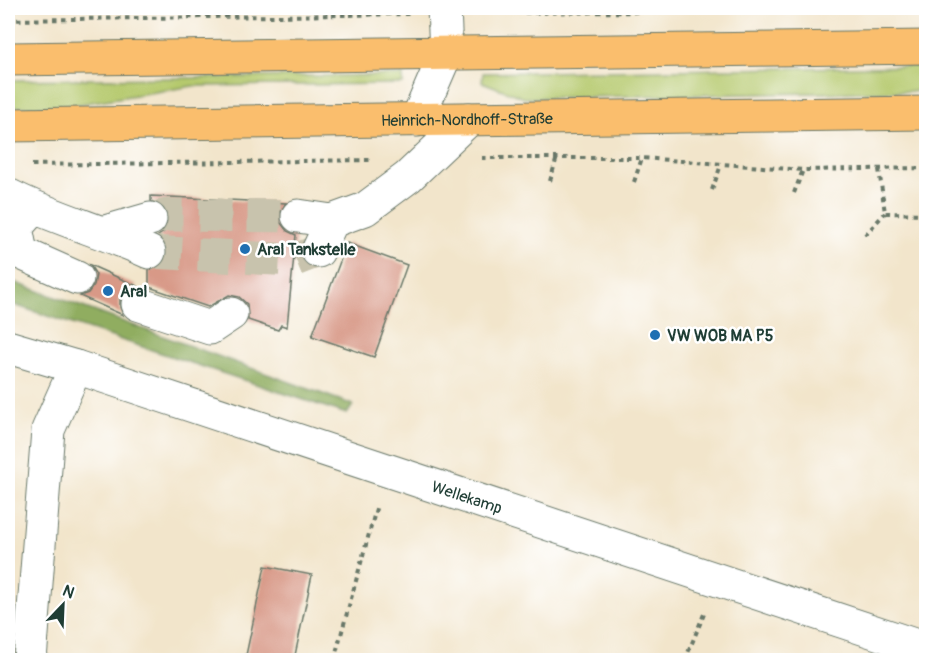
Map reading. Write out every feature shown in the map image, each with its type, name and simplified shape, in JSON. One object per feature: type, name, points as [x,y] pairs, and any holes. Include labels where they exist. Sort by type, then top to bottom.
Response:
[{"type":"main road","points":[[8,59],[927,47]]},
{"type":"main road","name":"Heinrich-Nordhoff-Straße","points":[[8,125],[927,113]]},
{"type":"street","points":[[417,120],[446,53],[444,8]]},
{"type":"street","points":[[298,216],[332,221],[365,209],[408,177],[469,119]]},
{"type":"street","points":[[77,278],[21,253],[15,227],[20,202],[105,232],[150,252]]},
{"type":"street","points":[[105,232],[150,219]]},
{"type":"street","points":[[318,250],[332,221]]},
{"type":"street","points":[[138,304],[210,328],[231,314]]},
{"type":"street","name":"Wellekamp","points":[[8,347],[76,367],[927,649]]},
{"type":"street","points":[[30,660],[48,430],[76,367]]},
{"type":"path","points":[[550,181],[557,157]]},
{"type":"path","points":[[634,182],[642,158]]},
{"type":"path","points":[[712,190],[721,165]]},
{"type":"path","points":[[879,169],[885,213]]},
{"type":"path","points":[[794,193],[803,170]]},
{"type":"path","points":[[865,235],[885,213],[927,214]]},
{"type":"path","points":[[334,660],[387,470]]},
{"type":"path","points":[[685,660],[718,579]]},
{"type":"green space","points":[[926,66],[926,91],[524,98],[482,82],[483,73]]},
{"type":"green space","points":[[403,75],[403,84],[193,86],[67,106],[8,107],[8,80]]},
{"type":"green space","points":[[8,280],[353,405],[347,414],[8,303]]},
{"type":"building","points":[[151,196],[286,203],[280,213],[280,222],[287,231],[296,235],[287,327],[281,325],[278,330],[248,320],[247,304],[239,297],[229,295],[208,307],[149,287],[149,270],[160,267],[166,259],[167,249],[164,241],[158,236],[164,232],[168,223],[168,214],[163,206],[151,201]]},
{"type":"building","points":[[347,243],[407,265],[374,357],[312,336]]},
{"type":"building","points":[[90,265],[137,286],[126,290],[120,298],[123,315],[80,296],[88,293],[94,285],[96,275]]},
{"type":"building","points":[[265,566],[312,575],[294,660],[245,660]]},
{"type":"tunnel","points":[[150,219],[167,215],[298,216]]},
{"type":"tunnel","points":[[149,252],[295,260],[318,251]]},
{"type":"place","name":"Aral Tankstelle","points":[[245,249]]},
{"type":"place","name":"Aral","points":[[108,291]]},
{"type":"place","name":"VW WOB MA P5","points":[[655,335]]}]
